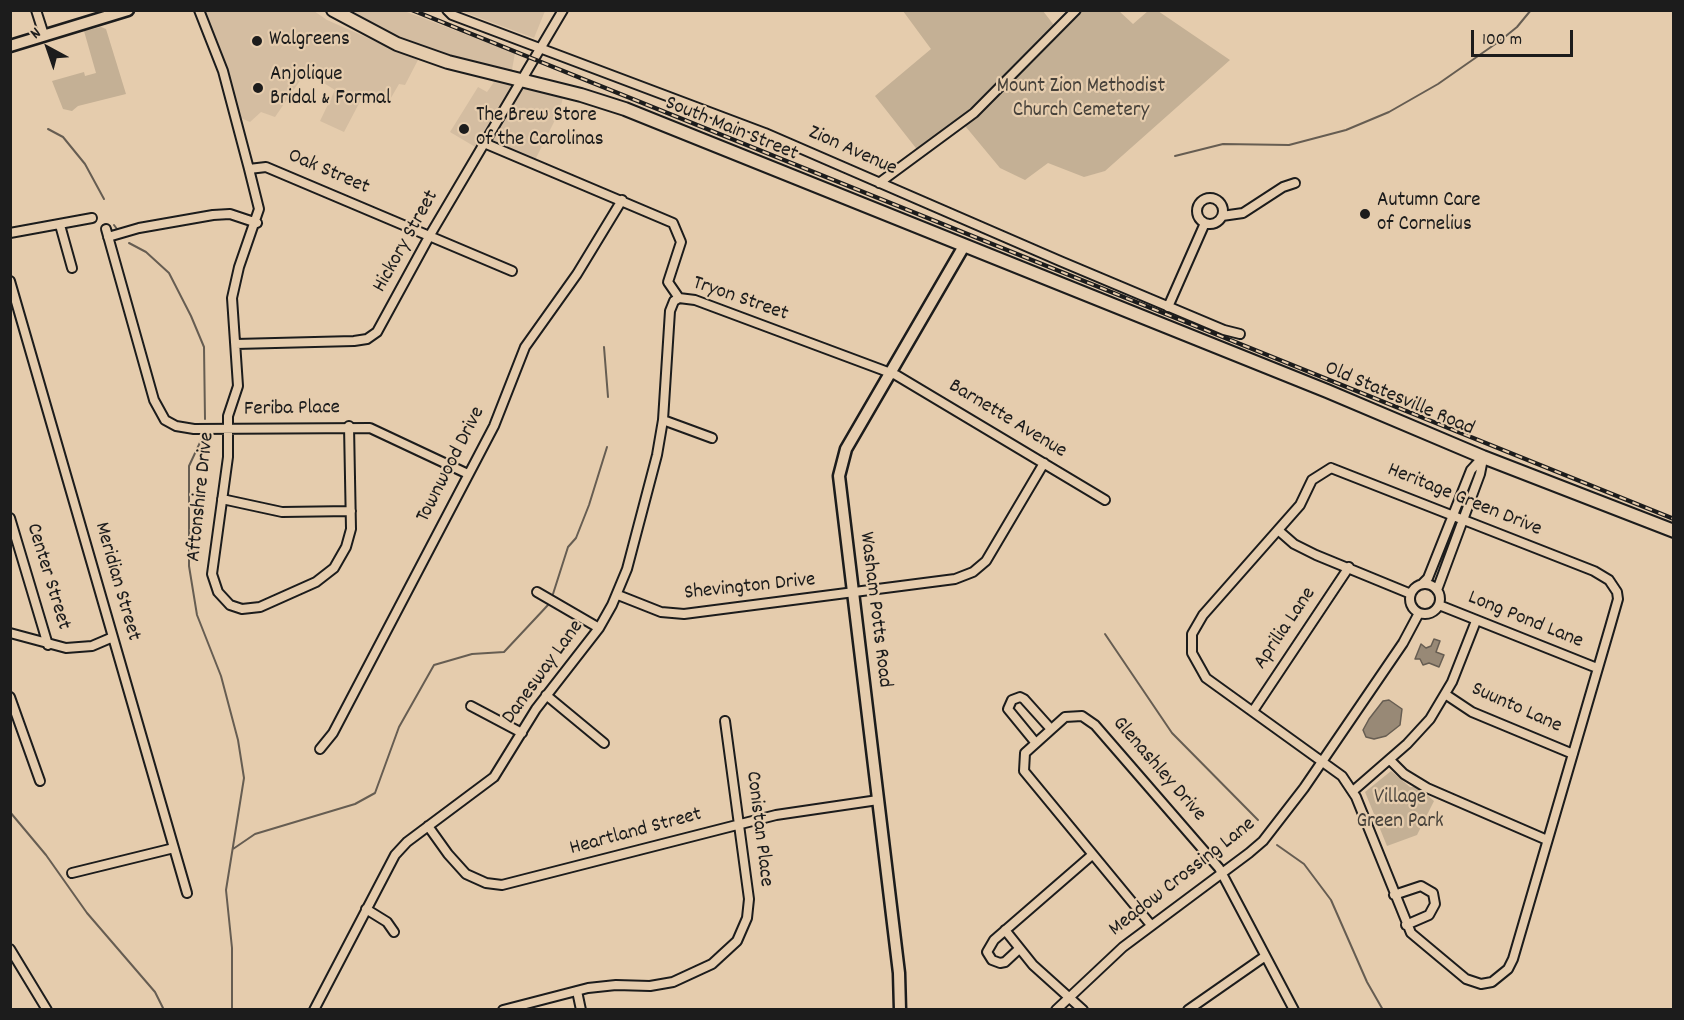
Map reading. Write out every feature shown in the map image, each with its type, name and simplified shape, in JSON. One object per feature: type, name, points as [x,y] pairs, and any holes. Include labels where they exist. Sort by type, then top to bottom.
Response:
[{"type":"main road","name":"South Main Street","points":[[333,10],[370,32],[416,52],[581,95],[625,109],[1110,303]]},
{"type":"main road","name":"Old Statesville Road","points":[[1110,303],[1483,457],[1674,531]]},
{"type":"street","points":[[36,10],[45,35]]},
{"type":"street","points":[[10,46],[107,13],[128,10]]},
{"type":"street","points":[[199,10],[223,71],[249,169]]},
{"type":"street","name":"Zion Avenue","points":[[447,10],[452,15],[543,47],[746,126],[1168,307],[1224,330],[1240,334]]},
{"type":"street","name":"Hickory Street","points":[[236,344],[354,341],[372,336],[563,10]]},
{"type":"street","points":[[879,183],[974,113],[1076,10]]},
{"type":"street","name":"Tryon Street","points":[[484,143],[669,220],[677,228],[680,247],[669,282],[679,298],[695,300],[890,373]]},
{"type":"street","name":"Oak Street","points":[[249,169],[266,167],[512,271]]},
{"type":"street","name":"Aftonshire Drive","points":[[249,169],[259,202],[256,223],[239,267],[232,298],[238,386],[228,416],[228,457],[213,562],[213,581],[225,601],[242,609],[260,607],[329,574],[346,547],[351,529],[349,426]]},
{"type":"street","points":[[1222,216],[1220,202],[1212,198],[1204,200],[1197,210],[1199,219],[1205,223],[1215,223],[1222,216],[1243,213],[1283,187],[1295,183]]},
{"type":"street","name":"Townwood Drive","points":[[320,749],[333,733],[494,426],[525,346],[577,274],[622,200]]},
{"type":"street","name":"Feriba Place","points":[[256,223],[230,214],[213,215],[107,233],[158,411],[170,423],[184,428],[349,426],[370,428],[384,432],[468,474]]},
{"type":"street","points":[[10,233],[92,218]]},
{"type":"street","points":[[1168,307],[1205,223]]},
{"type":"street","points":[[60,225],[72,268]]},
{"type":"street","name":"Washam Potts Road","points":[[900,1010],[899,973],[854,594],[840,497],[840,466],[846,449],[964,246]]},
{"type":"street","name":"Meridian Street","points":[[10,281],[187,893]]},
{"type":"street","name":"Danesway Lane","points":[[314,1010],[395,855],[407,842],[494,777],[546,695],[598,628],[618,595],[652,475],[663,420],[670,311],[674,301],[679,298]]},
{"type":"street","name":"Barnette Avenue","points":[[890,373],[1105,500]]},
{"type":"street","points":[[663,420],[712,438]]},
{"type":"street","points":[[1483,457],[1480,474],[1437,590],[1439,605],[1431,613],[1419,613],[1411,604],[1411,594],[1428,578],[1471,470],[1483,457]]},
{"type":"street","name":"Shevington Drive","points":[[618,595],[661,612],[684,614],[854,594],[956,579],[980,568],[990,556],[1044,463]]},
{"type":"street","name":"Heritage Green Drive","points":[[1331,468],[1453,514],[1594,571],[1609,580],[1617,592],[1618,599],[1513,959],[1508,969],[1492,982],[1481,984],[1466,979],[1418,940],[1406,925],[1353,791],[1334,768],[1201,671],[1192,653],[1192,634],[1203,615],[1300,505],[1312,480],[1331,468]]},
{"type":"street","points":[[222,499],[282,512],[351,511]]},
{"type":"street","name":"Center Street","points":[[11,520],[48,645]]},
{"type":"street","points":[[1278,530],[1294,544],[1411,594]]},
{"type":"street","name":"Aprilia Lane","points":[[1253,711],[1349,567]]},
{"type":"street","points":[[1422,584],[1437,590]]},
{"type":"street","points":[[537,592],[598,628]]},
{"type":"street","name":"Long Pond Lane","points":[[1439,605],[1597,668]]},
{"type":"street","name":"Meadow Crossing Lane","points":[[1056,1010],[1068,996],[1151,925],[1249,853],[1275,826],[1403,643],[1419,613]]},
{"type":"street","points":[[1353,791],[1390,760],[1421,729],[1445,694],[1476,621]]},
{"type":"street","points":[[10,633],[48,645],[79,648],[113,637]]},
{"type":"street","name":"Suunto Lane","points":[[1445,694],[1472,712],[1573,754]]},
{"type":"street","points":[[546,695],[604,743]]},
{"type":"street","points":[[10,697],[39,781]]},
{"type":"street","points":[[1035,742],[1008,709],[1011,700],[1020,697],[1024,699],[1050,728]]},
{"type":"street","points":[[471,706],[522,733]]},
{"type":"street","name":"Glenashley Drive","points":[[1151,925],[1027,777],[1022,762],[1025,753],[1050,728],[1072,715],[1089,719],[1222,874],[1294,1010]]},
{"type":"street","name":"Conistan Place","points":[[503,1010],[607,985],[650,986],[672,982],[698,972],[729,950],[743,930],[749,907],[725,721]]},
{"type":"street","points":[[1390,760],[1415,782],[1547,840]]},
{"type":"street","name":"Heartland Street","points":[[428,826],[447,854],[466,874],[486,883],[502,885],[805,809],[878,800]]},
{"type":"street","points":[[72,873],[174,848]]},
{"type":"street","points":[[1019,949],[1005,962],[999,963],[988,956],[988,947],[1005,930],[1092,855]]},
{"type":"street","points":[[1394,895],[1421,886],[1432,893],[1435,904],[1430,915],[1406,925]]},
{"type":"street","points":[[366,909],[387,922],[394,932]]},
{"type":"street","points":[[1005,930],[1019,949],[1083,1010]]},
{"type":"street","points":[[10,949],[47,1010]]},
{"type":"street","points":[[1188,1010],[1264,957]]},
{"type":"street","points":[[577,991],[581,1010]]},
{"type":"shaded area","points":[[545,10],[534,38],[461,11]]},
{"type":"shaded area","points":[[203,11],[314,11],[327,20],[418,60],[405,85],[399,84],[388,103],[365,92],[344,132],[320,121],[335,90],[306,72],[275,117],[261,112],[250,122],[236,116],[227,70]]},
{"type":"shaded area","points":[[347,11],[404,11],[515,53],[511,75],[437,55],[386,33]]},
{"type":"shaded area","points":[[494,82],[563,97],[560,110],[535,160],[484,136],[477,148],[450,132],[478,87],[487,92]]},
{"type":"shaded area","points":[[1434,639],[1440,641],[1436,652],[1444,655],[1439,667],[1429,663],[1423,665],[1420,659],[1415,659],[1421,644],[1426,648],[1431,646]]},
{"type":"shaded area","points":[[1389,700],[1402,709],[1400,725],[1386,736],[1374,739],[1366,737],[1363,730],[1369,719],[1383,701]]},
{"type":"green space","name":"Mount Zion Methodist Church Cemetery","points":[[903,11],[1043,11],[1060,33],[1083,11],[1119,11],[1133,24],[1148,11],[1158,11],[1230,60],[1105,171],[1084,177],[1048,163],[1025,180],[1000,168],[961,121],[919,152],[875,96],[931,49]]},
{"type":"green space","points":[[101,27],[106,29],[126,94],[78,106],[72,111],[63,109],[52,81],[84,72],[85,76],[96,73],[84,31]]},
{"type":"green space","name":"Village Green Park","points":[[1391,771],[1410,787],[1418,787],[1434,801],[1417,835],[1387,846],[1365,792]]},
{"type":"waterway","points":[[1175,156],[1223,144],[1289,145],[1346,130],[1389,112],[1438,84],[1501,40],[1517,27],[1531,10]]},
{"type":"waterway","points":[[48,129],[63,137],[85,164],[104,199]]},
{"type":"waterway","points":[[114,225],[117,229]]},
{"type":"waterway","points":[[129,243],[146,252],[169,273],[191,316],[204,347],[205,419]]},
{"type":"waterway","points":[[604,347],[608,397]]},
{"type":"waterway","points":[[204,434],[189,466],[189,566],[197,615],[221,676],[238,740],[244,778],[226,890],[232,948],[232,1010]]},
{"type":"waterway","points":[[553,594],[568,547],[576,538],[589,505],[607,447]]},
{"type":"waterway","points":[[233,849],[255,834],[355,804],[375,793],[399,727],[434,665],[472,654],[504,652],[548,605]]},
{"type":"waterway","points":[[1105,634],[1172,733],[1258,820]]},
{"type":"waterway","points":[[10,812],[46,855],[87,913],[155,992],[164,1010]]},
{"type":"waterway","points":[[1277,845],[1304,864],[1331,900],[1367,982],[1383,1010]]},
{"type":"railway","points":[[412,10],[1674,519]]},
{"type":"place","name":"Walgreens","points":[[257,41]]},
{"type":"place","name":"Anjolique Bridal & Formal","points":[[258,88]]},
{"type":"place","name":"The Brew Store of the Carolinas","points":[[464,129]]},
{"type":"place","name":"Autumn Care of Cornelius","points":[[1365,214]]}]
